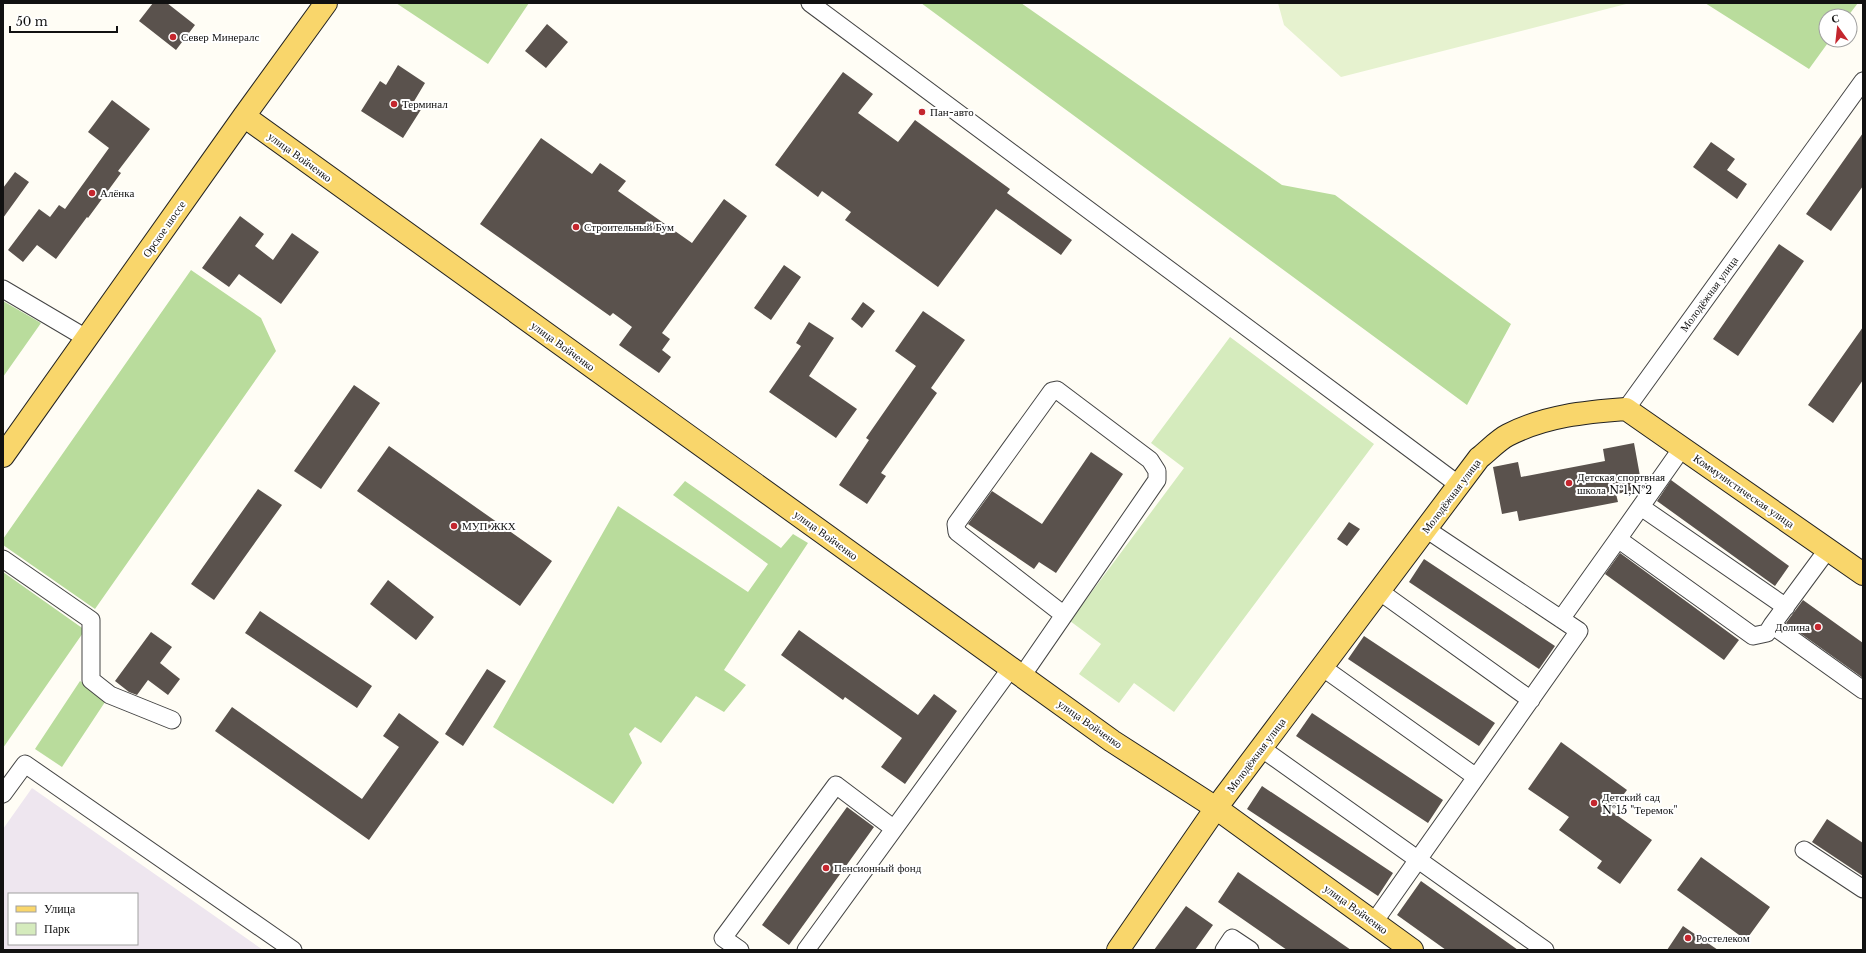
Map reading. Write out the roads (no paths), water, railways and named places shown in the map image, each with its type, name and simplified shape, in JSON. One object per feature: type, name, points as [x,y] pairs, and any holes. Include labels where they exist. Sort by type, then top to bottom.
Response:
[{"type":"main road","name":"Орское шоссе","points":[[3,456],[326,3]]},
{"type":"main road","name":"улица Войченко","points":[[244,116],[1112,741],[1216,808],[1412,950]]},
{"type":"main road","name":"Молодёжная улица","points":[[1118,950],[1216,808],[1479,458],[1507,435],[1542,420],[1584,412],[1626,409]]},
{"type":"main road","name":"Коммунистическая улица","points":[[1626,409],[1863,574]]},
{"type":"street","points":[[810,3],[1459,485]]},
{"type":"street","name":"Молодёжная улица","points":[[1626,409],[1863,81]]},
{"type":"street","points":[[3,290],[86,338]]},
{"type":"street","points":[[806,950],[893,828],[1064,615],[1157,480],[1157,471],[1150,460],[1058,390],[1052,391],[956,524],[957,532],[1064,615]]},
{"type":"street","points":[[1561,619],[1682,448]]},
{"type":"street","points":[[1641,507],[1786,607]]},
{"type":"street","points":[[1374,922],[1579,631],[1426,529]]},
{"type":"street","points":[[1618,539],[1753,636],[1767,633],[1828,549]]},
{"type":"street","points":[[3,559],[91,620],[91,680],[110,696],[172,720]]},
{"type":"street","points":[[1379,591],[1530,700]]},
{"type":"street","points":[[1772,625],[1863,690]]},
{"type":"street","points":[[1322,667],[1476,777]]},
{"type":"street","points":[[1261,748],[1545,950]]},
{"type":"street","points":[[3,794],[25,764],[293,950]]},
{"type":"street","points":[[740,950],[723,938],[836,785],[893,828]]},
{"type":"street","points":[[1804,850],[1863,889]]},
{"type":"street","points":[[1224,950],[1232,938],[1250,950]]},
{"type":"place","name":"Север Минералс","points":[[173,37]]},
{"type":"place","name":"Терминал","points":[[394,104]]},
{"type":"place","name":"Пан-авто","points":[[922,112]]},
{"type":"place","name":"Алёнка","points":[[92,193]]},
{"type":"place","name":"Строительный Бум","points":[[576,227]]},
{"type":"place","name":"Детская спортвная школа №1,№2","points":[[1569,483]]},
{"type":"place","name":"МУП ЖКХ","points":[[454,526]]},
{"type":"place","name":"Долина","points":[[1818,627]]},
{"type":"place","name":"Детский сад №15 \"Теремок\"","points":[[1594,803]]},
{"type":"place","name":"Пенсионный фонд","points":[[826,868]]},
{"type":"place","name":"Ростелеком","points":[[1688,938]]}]
